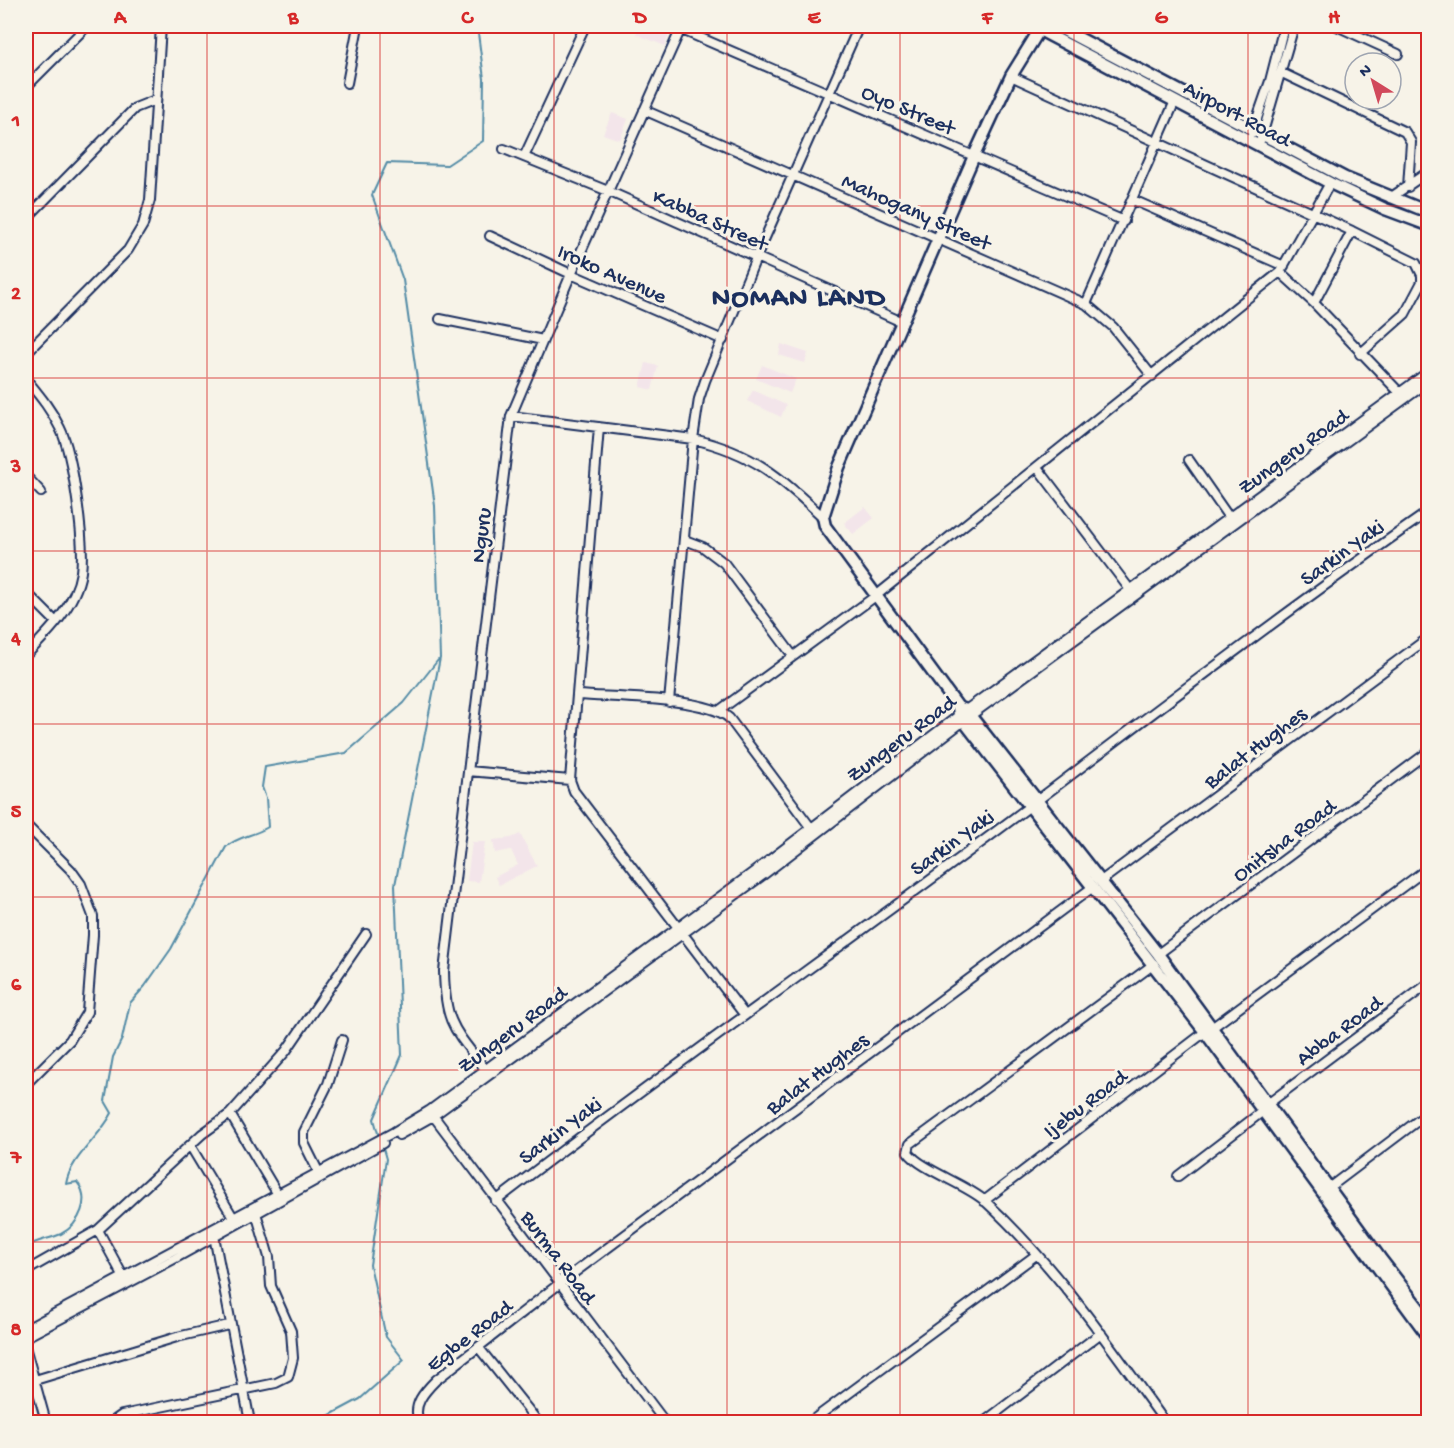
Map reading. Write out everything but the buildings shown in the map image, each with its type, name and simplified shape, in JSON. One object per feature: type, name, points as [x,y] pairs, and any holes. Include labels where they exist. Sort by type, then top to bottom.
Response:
[{"type":"main road","name":"Airport Road","points":[[1056,26],[1256,138],[1330,183],[1385,209],[1428,225]]},
{"type":"main road","name":"Airport Road","points":[[1036,27],[1176,100],[1256,138],[1390,198],[1428,212]]},
{"type":"main road","points":[[1036,27],[974,156],[839,467],[823,517],[830,535],[877,595],[963,714],[1156,959],[1413,1308],[1428,1320]]},
{"type":"main road","points":[[1266,1107],[1330,1186],[1413,1308],[1428,1336]]},
{"type":"street","points":[[26,87],[87,26]]},
{"type":"street","points":[[26,353],[128,250],[143,225],[150,200],[161,26]]},
{"type":"street","points":[[347,83],[357,26]]},
{"type":"street","points":[[524,157],[585,26]]},
{"type":"street","points":[[669,702],[693,439],[699,399],[756,258],[859,26]]},
{"type":"street","points":[[1256,138],[1284,26]]},
{"type":"street","points":[[1256,138],[1282,74],[1294,26]]},
{"type":"street","points":[[1337,26],[1391,51]]},
{"type":"street","name":"Oyo Street","points":[[681,27],[1124,221]]},
{"type":"street","name":"Nguru","points":[[485,1069],[452,1026],[445,999],[444,971],[511,416],[571,274],[681,27]]},
{"type":"street","points":[[1282,74],[1405,132],[1411,142],[1408,187]]},
{"type":"street","points":[[1011,76],[1352,231],[1416,263],[1422,275],[1422,282],[1405,314],[1360,354]]},
{"type":"street","points":[[26,219],[135,108],[155,100]]},
{"type":"street","points":[[1086,304],[1176,100]]},
{"type":"street","name":"Mahogany Street","points":[[644,110],[1086,304],[1113,327],[1152,376]]},
{"type":"street","name":"Kabba Street","points":[[504,149],[609,191],[902,322]]},
{"type":"street","points":[[1390,198],[1428,172]]},
{"type":"street","points":[[720,710],[877,595],[1152,376],[1282,269],[1330,183]]},
{"type":"street","points":[[1133,200],[1282,269],[1360,354],[1400,393]]},
{"type":"street","points":[[1314,303],[1352,231]]},
{"type":"street","name":"Iroko Avenue","points":[[490,236],[723,340]]},
{"type":"street","points":[[440,319],[543,340]]},
{"type":"street","name":"Zungeru Road","points":[[378,1142],[431,1114],[485,1069],[679,930],[963,714],[1428,372]]},
{"type":"street","points":[[26,380],[48,405],[61,430],[71,467],[80,539],[81,573],[71,600],[56,622],[26,655]]},
{"type":"street","points":[[431,1114],[679,930],[963,714],[1428,382]]},
{"type":"street","points":[[511,416],[693,439],[750,458],[781,478],[823,517]]},
{"type":"street","points":[[599,427],[579,695],[570,780],[574,791],[744,1014]]},
{"type":"street","points":[[1189,460],[1230,519]]},
{"type":"street","points":[[1037,467],[1131,591]]},
{"type":"street","points":[[26,476],[41,492]]},
{"type":"street","name":"Sarkin Yaki","points":[[496,1201],[744,1014],[1033,803],[1212,667],[1428,512]]},
{"type":"street","points":[[685,540],[703,548],[724,563],[793,656]]},
{"type":"street","points":[[26,592],[56,622]]},
{"type":"street","name":"Balat Hughes","points":[[559,1284],[1428,638]]},
{"type":"street","points":[[579,695],[669,702],[720,710],[729,718],[811,828]]},
{"type":"street","name":"Onitsha Road","points":[[984,1201],[908,1152],[910,1144],[1428,752]]},
{"type":"street","points":[[468,771],[570,780]]},
{"type":"street","points":[[26,825],[71,870],[88,898],[93,916],[87,1012],[70,1040],[26,1084]]},
{"type":"street","name":"Ijebu Road","points":[[984,1201],[1209,1029],[1428,868]]},
{"type":"street","points":[[26,1271],[99,1230],[191,1147],[202,1134],[230,1114],[286,1051],[366,934]]},
{"type":"street","name":"Abba Road","points":[[1178,1176],[1428,984]]},
{"type":"street","points":[[318,1171],[304,1143],[304,1132],[328,1084],[342,1040]]},
{"type":"street","points":[[1330,1186],[1428,1113]]},
{"type":"street","points":[[230,1114],[278,1193]]},
{"type":"street","name":"Burma Road","points":[[431,1114],[665,1422]]},
{"type":"street","points":[[26,1329],[318,1171],[378,1142]]},
{"type":"street","points":[[26,1337],[256,1213],[378,1142]]},
{"type":"street","points":[[191,1147],[233,1217]]},
{"type":"street","points":[[984,1201],[1036,1255],[1101,1334],[1165,1422]]},
{"type":"street","points":[[111,1422],[122,1415],[284,1380],[291,1373],[291,1331],[271,1286],[269,1257],[256,1213]]},
{"type":"street","points":[[99,1230],[123,1276]]},
{"type":"street","points":[[214,1236],[229,1325],[250,1422]]},
{"type":"street","points":[[810,1422],[1036,1255]]},
{"type":"street","name":"Egbe Road","points":[[419,1422],[416,1415],[417,1406],[425,1391],[559,1284]]},
{"type":"street","points":[[35,1380],[177,1337],[229,1325]]},
{"type":"street","points":[[984,1422],[1101,1334]]},
{"type":"street","points":[[479,1348],[538,1422]]},
{"type":"street","points":[[26,1350],[46,1422]]},
{"type":"shaded area","points":[[639,26],[650,26],[669,35],[665,46],[636,34]]},
{"type":"shaded area","points":[[612,113],[628,119],[620,140],[603,134]]},
{"type":"shaded area","points":[[781,344],[808,353],[805,363],[779,355]]},
{"type":"shaded area","points":[[646,363],[658,366],[652,390],[640,387]]},
{"type":"shaded area","points":[[762,365],[796,379],[790,393],[756,379]]},
{"type":"shaded area","points":[[753,390],[786,405],[781,417],[747,401]]},
{"type":"shaded area","points":[[865,507],[874,518],[853,534],[844,523]]},
{"type":"shaded area","points":[[520,834],[537,866],[499,885],[495,877],[518,865],[511,850],[495,853],[493,840],[511,838]]},
{"type":"shaded area","points":[[472,842],[485,842],[479,882],[467,881]]},
{"type":"waterway","points":[[379,1137],[374,1119],[402,1055],[395,885],[440,658],[435,506],[403,280],[372,195],[387,163],[447,165],[483,141],[484,79],[478,33],[481,26]]},
{"type":"waterway","points":[[26,1247],[61,1234],[68,1230],[78,1218],[83,1203],[81,1189],[77,1182],[66,1184],[73,1165],[112,1113],[105,1101],[113,1057],[122,1039],[130,1003],[171,949],[226,847],[236,840],[268,827],[266,798],[262,787],[265,767],[346,753],[404,703],[438,660]]},
{"type":"waterway","points":[[317,1422],[360,1399],[404,1360],[386,1337],[370,1265],[386,1159],[382,1145]]},
{"type":"district","name":"NOMAN LAND","points":[[799,295]]}]
